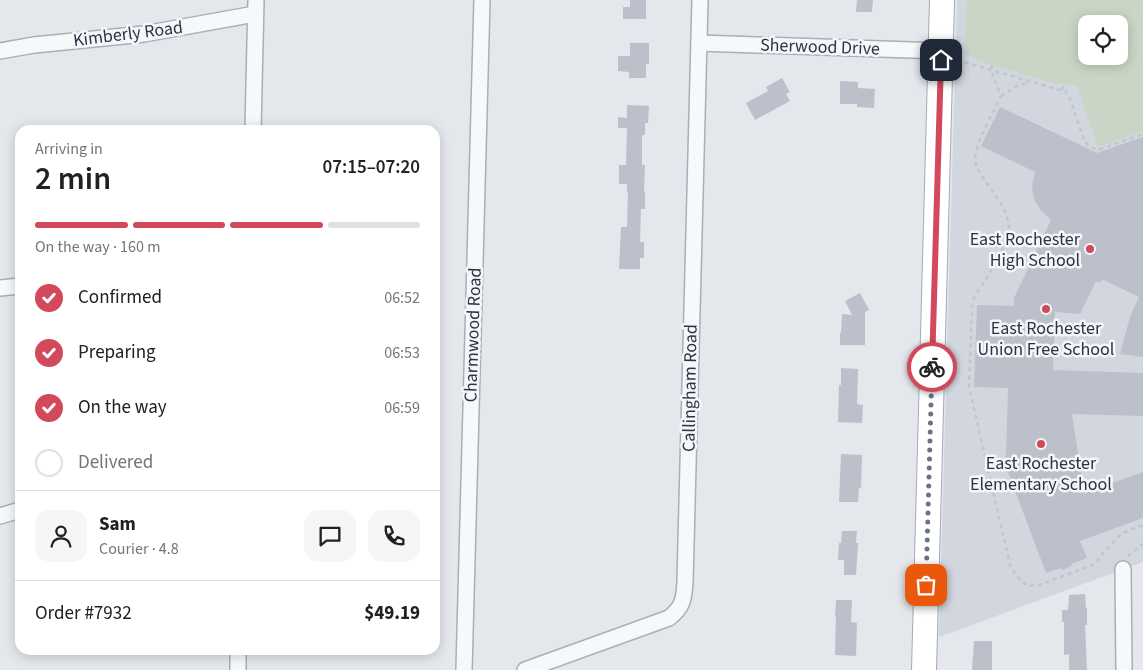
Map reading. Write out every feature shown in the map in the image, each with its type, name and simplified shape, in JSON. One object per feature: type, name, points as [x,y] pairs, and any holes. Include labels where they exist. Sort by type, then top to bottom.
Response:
[{"type":"main road","points":[[924,670],[949,55],[942,0]]},
{"type":"street","name":"Charmwood Road","points":[[464,670],[482,0]]},
{"type":"street","name":"Callingham Road","points":[[525,670],[670,618],[682,604],[685,582],[700,0]]},
{"type":"street","name":"Kimberly Road","points":[[0,51],[34,45],[144,34],[256,7]]},
{"type":"street","points":[[253,125],[256,7]]},
{"type":"street","name":"Sherwood Drive","points":[[699,43],[949,55]]},
{"type":"street","points":[[0,288],[15,286]]},
{"type":"street","points":[[0,516],[15,512]]},
{"type":"street","points":[[1123,569],[1124,670]]},
{"type":"street","points":[[238,655],[238,670]]},
{"type":"path","points":[[949,55],[990,70],[1066,92],[1085,142],[1096,150],[1143,134]]},
{"type":"path","points":[[992,65],[990,70],[1001,96]]},
{"type":"path","points":[[1030,81],[1017,86],[1001,96],[977,148],[975,159],[977,168],[1000,202],[1007,218],[1009,229],[1002,250],[974,298],[969,387],[1010,565],[1027,586],[1039,585],[1095,564],[1120,535],[1143,525]]},
{"type":"path","points":[[1062,90],[1064,84]]},
{"type":"path","points":[[1123,569],[1128,555],[1143,544]]},
{"type":"shaded area","name":"East Rochester Union Free School","points":[[957,0],[1143,0],[1143,562],[939,637]]},
{"type":"green space","points":[[967,0],[1143,0],[1143,131],[1098,147],[1077,86],[1053,83],[980,61],[965,54]]},
{"type":"building","points":[[630,0],[646,0],[646,19],[623,19],[623,7],[630,7]]},
{"type":"building","points":[[857,0],[873,0],[872,12],[856,12]]},
{"type":"building","points":[[630,43],[649,43],[649,64],[646,64],[646,78],[629,78],[629,72],[618,71],[618,56],[630,56]]},
{"type":"building","points":[[782,78],[790,92],[786,94],[790,101],[755,120],[746,103],[768,91],[766,87]]},
{"type":"building","points":[[840,81],[858,82],[858,88],[875,89],[874,108],[857,107],[857,104],[840,104]]},
{"type":"building","points":[[627,105],[649,106],[648,123],[645,123],[645,135],[642,135],[642,165],[645,165],[645,209],[641,209],[640,242],[644,242],[644,258],[640,258],[640,269],[619,269],[621,227],[627,227],[628,192],[627,184],[619,184],[619,165],[626,165],[627,128],[618,128],[618,117],[627,118]]},
{"type":"building","points":[[1000,107],[1097,153],[1143,137],[1143,357],[1120,354],[1130,317],[1139,297],[1102,279],[1100,283],[1096,281],[1080,314],[1055,312],[1053,370],[1143,373],[1143,416],[1072,414],[1084,493],[1143,472],[1143,518],[1080,541],[1087,558],[1071,564],[1072,566],[1062,570],[1061,568],[1046,573],[1008,472],[1006,457],[1008,388],[974,387],[977,305],[1014,306],[1014,298],[1051,220],[1035,201],[1032,186],[1035,172],[981,146]]},
{"type":"building","points":[[860,293],[869,310],[865,312],[865,345],[840,345],[842,314],[852,315],[845,301]]},
{"type":"building","points":[[841,368],[858,369],[857,404],[863,405],[862,423],[838,422]]},
{"type":"building","points":[[841,454],[862,455],[861,488],[859,488],[858,502],[839,502]]},
{"type":"building","points":[[842,531],[857,531],[856,575],[844,575],[844,560],[838,560]]},
{"type":"building","points":[[1085,594],[1087,608],[1087,625],[1085,625],[1087,670],[1069,670],[1069,654],[1064,655],[1062,610],[1068,610],[1069,595]]},
{"type":"building","points":[[836,600],[852,600],[851,622],[857,623],[856,656],[835,655]]},
{"type":"building","points":[[974,641],[992,641],[992,670],[972,670]]},
{"type":"way so far","points":[[926,585],[932,367]]},
{"type":"place","name":"East Rochester High School","points":[[1090,249]]},
{"type":"place","name":"East Rochester Union Free School","points":[[1046,309]]},
{"type":"place","name":"East Rochester Elementary School","points":[[1041,444]]},
{"type":"route","points":[[932,367],[941,60]]}]
